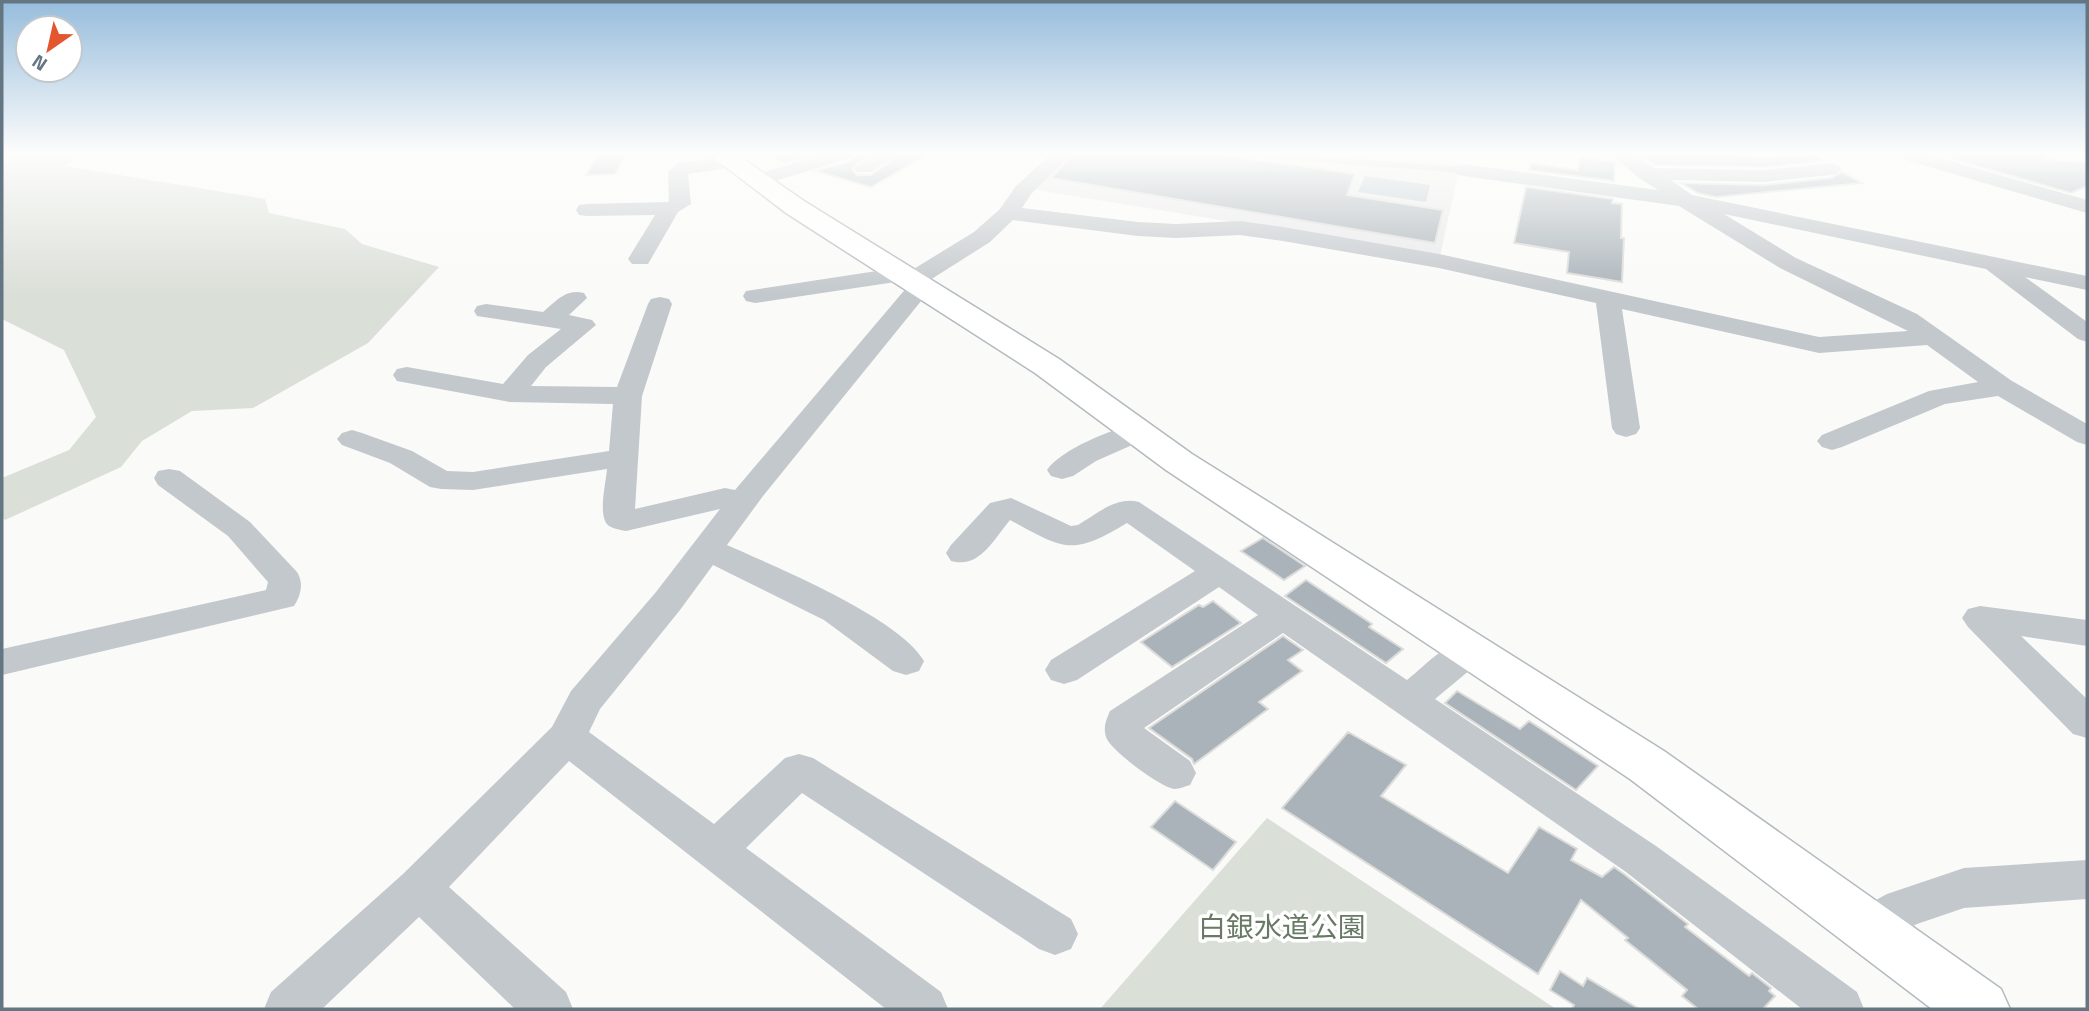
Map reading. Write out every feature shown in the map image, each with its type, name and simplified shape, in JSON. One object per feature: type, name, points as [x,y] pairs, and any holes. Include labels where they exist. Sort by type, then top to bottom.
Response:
[{"type":"street","points":[[587,210],[670,208],[680,204],[680,201]]},
{"type":"street","points":[[788,201],[1047,366],[1191,470],[1647,765],[1980,1009]]},
{"type":"street","points":[[288,1009],[419,888],[567,737],[584,701],[668,601],[913,280],[982,237],[1009,213],[1016,201]]},
{"type":"street","points":[[1687,201],[1787,263],[1908,319],[2002,387],[2087,436]]},
{"type":"street","points":[[1691,201],[2087,283]]},
{"type":"street","points":[[2067,201],[2087,207]]},
{"type":"street","points":[[640,259],[670,208]]},
{"type":"street","points":[[1009,213],[1138,229],[1176,231],[1240,228],[1439,261],[1819,345],[1932,337]]},
{"type":"street","points":[[1989,263],[2087,334]]},
{"type":"street","points":[[755,296],[913,280]]},
{"type":"street","points":[[548,320],[575,298]]},
{"type":"street","points":[[1608,299],[1626,428]]},
{"type":"street","points":[[660,304],[628,396],[618,518],[626,521],[725,498],[743,501]]},
{"type":"street","points":[[486,311],[583,325],[537,361],[510,394]]},
{"type":"street","points":[[407,375],[510,394],[628,396]]},
{"type":"street","points":[[1832,441],[1939,397],[2002,387]]},
{"type":"street","points":[[1062,470],[1084,455],[1138,432]]},
{"type":"street","points":[[352,439],[401,457],[441,480],[473,481],[622,458]]},
{"type":"street","points":[[2,662],[282,598],[285,580],[239,529],[169,478]]},
{"type":"street","points":[[963,553],[1001,510],[1011,508],[1067,537],[1086,534],[1128,509],[1641,859],[1840,1009]]},
{"type":"street","points":[[707,549],[777,581],[876,634],[906,661]]},
{"type":"street","points":[[1064,670],[1218,572]]},
{"type":"street","points":[[1176,773],[1125,736],[1124,722],[1282,616]]},
{"type":"street","points":[[2087,632],[1980,618],[2087,723]]},
{"type":"street","points":[[1409,699],[1469,651]]},
{"type":"street","points":[[567,737],[924,1009]]},
{"type":"street","points":[[715,850],[799,770],[1055,934]]},
{"type":"street","points":[[1870,927],[1903,908],[1964,888],[2087,879]]},
{"type":"street","points":[[419,888],[549,1009]]},
{"type":"shaded area","points":[[1105,201],[1452,201],[1440,256]]},
{"type":"green space","points":[[2,201],[266,201],[269,213],[345,229],[362,244],[439,267],[368,343],[253,408],[192,411],[142,441],[121,467],[5,520],[2,517],[2,478],[69,450],[96,417],[64,350],[2,319]]},
{"type":"green space","name":"白銀水道公園","points":[[1267,818],[1556,1009],[1100,1009]]},
{"type":"building","points":[[1188,201],[1387,201],[1443,210],[1435,243]]},
{"type":"building","points":[[1523,201],[1612,201],[1622,204],[1622,282],[1567,273],[1569,252],[1514,243]]},
{"type":"building","points":[[1263,538],[1305,566],[1284,580],[1241,551]]},
{"type":"building","points":[[1306,580],[1372,624],[1369,627],[1403,649],[1386,663],[1285,596]]},
{"type":"building","points":[[1213,601],[1241,623],[1172,667],[1141,642],[1199,605],[1203,607]]},
{"type":"building","points":[[1283,636],[1303,650],[1288,660],[1302,671],[1259,702],[1268,709],[1194,764],[1192,759],[1149,728]]},
{"type":"building","points":[[1457,691],[1520,729],[1529,721],[1598,766],[1576,790],[1445,703]]},
{"type":"building","points":[[1348,732],[1406,765],[1381,796],[1508,873],[1539,827],[1577,849],[1571,860],[1602,877],[1614,867],[1624,874],[1688,924],[1685,927],[1749,976],[1752,973],[1771,988],[1769,991],[1775,996],[1763,1009],[1698,1009],[1682,996],[1687,990],[1581,900],[1538,974],[1282,808]]},
{"type":"building","points":[[1175,801],[1236,842],[1213,870],[1151,827]]},
{"type":"building","points":[[1560,971],[1583,986],[1587,978],[1639,1009],[1572,1009],[1574,1005],[1550,990]]}]
